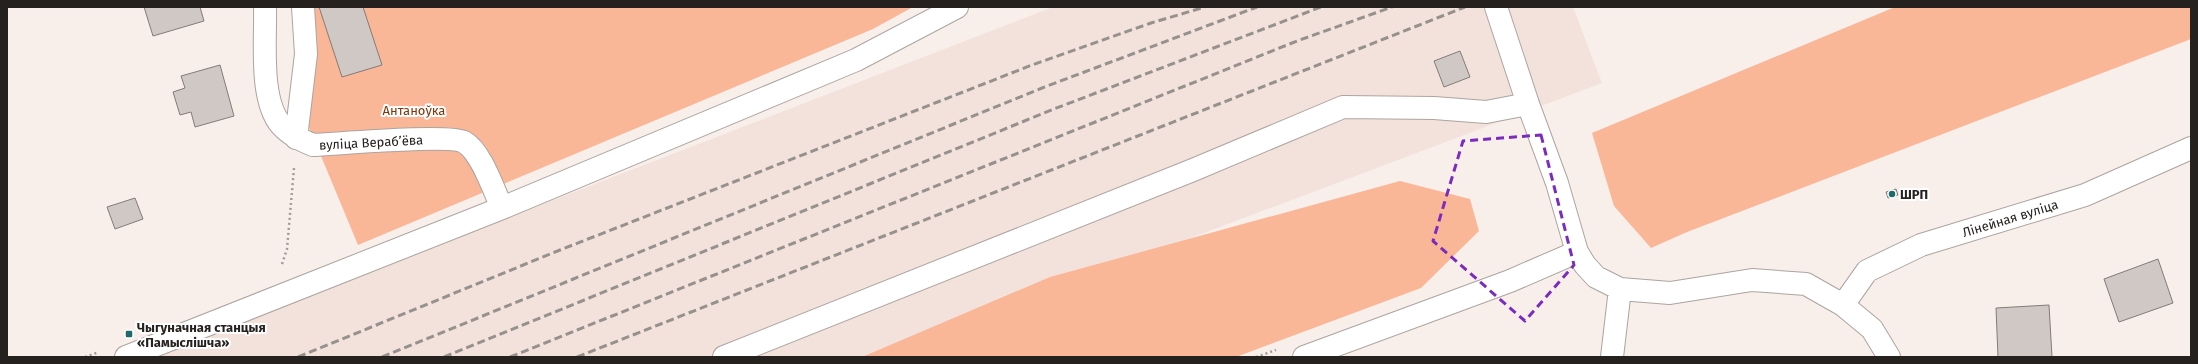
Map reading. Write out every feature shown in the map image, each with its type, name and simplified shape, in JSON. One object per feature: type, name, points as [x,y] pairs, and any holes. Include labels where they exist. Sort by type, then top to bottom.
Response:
[{"type":"street","name":"вуліца Верабʼёва","points":[[265,7],[267,90],[271,106],[281,125],[296,138],[312,145],[442,139],[464,142],[477,155],[502,208]]},
{"type":"street","points":[[296,138],[306,54],[303,7]]},
{"type":"street","points":[[126,357],[502,208],[856,60],[895,41],[957,7]]},
{"type":"street","points":[[1496,7],[1528,104],[1557,183],[1577,252],[1585,265],[1596,277],[1620,289],[1670,293],[1760,281],[1806,284],[1843,305],[1872,329],[1888,357]]},
{"type":"street","points":[[724,357],[1193,170],[1343,107],[1434,108],[1486,112],[1528,104]]},
{"type":"street","name":"Лінейная вуліца","points":[[1843,305],[1867,271],[1921,245],[2085,194],[2191,148]]},
{"type":"street","points":[[1304,357],[1510,281],[1577,252]]},
{"type":"street","points":[[1612,357],[1620,289]]},
{"type":"path","points":[[270,300],[287,249],[296,138]]},
{"type":"highlighted area","points":[[1541,135],[1574,265],[1525,321],[1433,241],[1463,141]]},
{"type":"shaded area","points":[[1053,7],[1573,7],[1602,83],[875,357],[147,357]]},
{"type":"green space","name":"Антаноўка","points":[[294,7],[913,7],[873,29],[358,245],[296,96]]},
{"type":"green space","points":[[1895,7],[2191,7],[2191,39],[1687,232],[1651,248],[1614,206],[1592,133]]},
{"type":"green space","points":[[1400,181],[1470,199],[1479,231],[1421,288],[1236,357],[862,357],[1050,277]]},
{"type":"building","points":[[144,7],[200,7],[204,21],[153,36]]},
{"type":"building","points":[[319,7],[363,7],[382,65],[342,77]]},
{"type":"building","points":[[1460,51],[1470,77],[1444,87],[1434,61]]},
{"type":"building","points":[[220,65],[234,116],[195,127],[191,112],[180,115],[173,92],[185,88],[181,76]]},
{"type":"building","name":"ШРП","points":[[1896,189],[1898,195],[1888,198],[1886,192]]},
{"type":"building","points":[[135,198],[143,219],[115,229],[107,207]]},
{"type":"building","points":[[2158,259],[2173,303],[2119,322],[2104,279]]},
{"type":"building","points":[[2049,305],[2052,357],[1998,357],[1996,308]]},
{"type":"railway","points":[[298,357],[560,250],[1032,65],[1151,23],[1205,7]]},
{"type":"railway","points":[[382,357],[1042,88],[1257,7]]},
{"type":"railway","points":[[444,357],[1054,109],[1321,7]]},
{"type":"railway","points":[[510,357],[1297,41],[1392,7]]},
{"type":"railway","points":[[577,357],[1465,7]]},
{"type":"place","name":"ШРП","points":[[1892,194]]},
{"type":"place","name":"Чыгуначная станцыя «Памыслішча»","points":[[129,334]]}]
